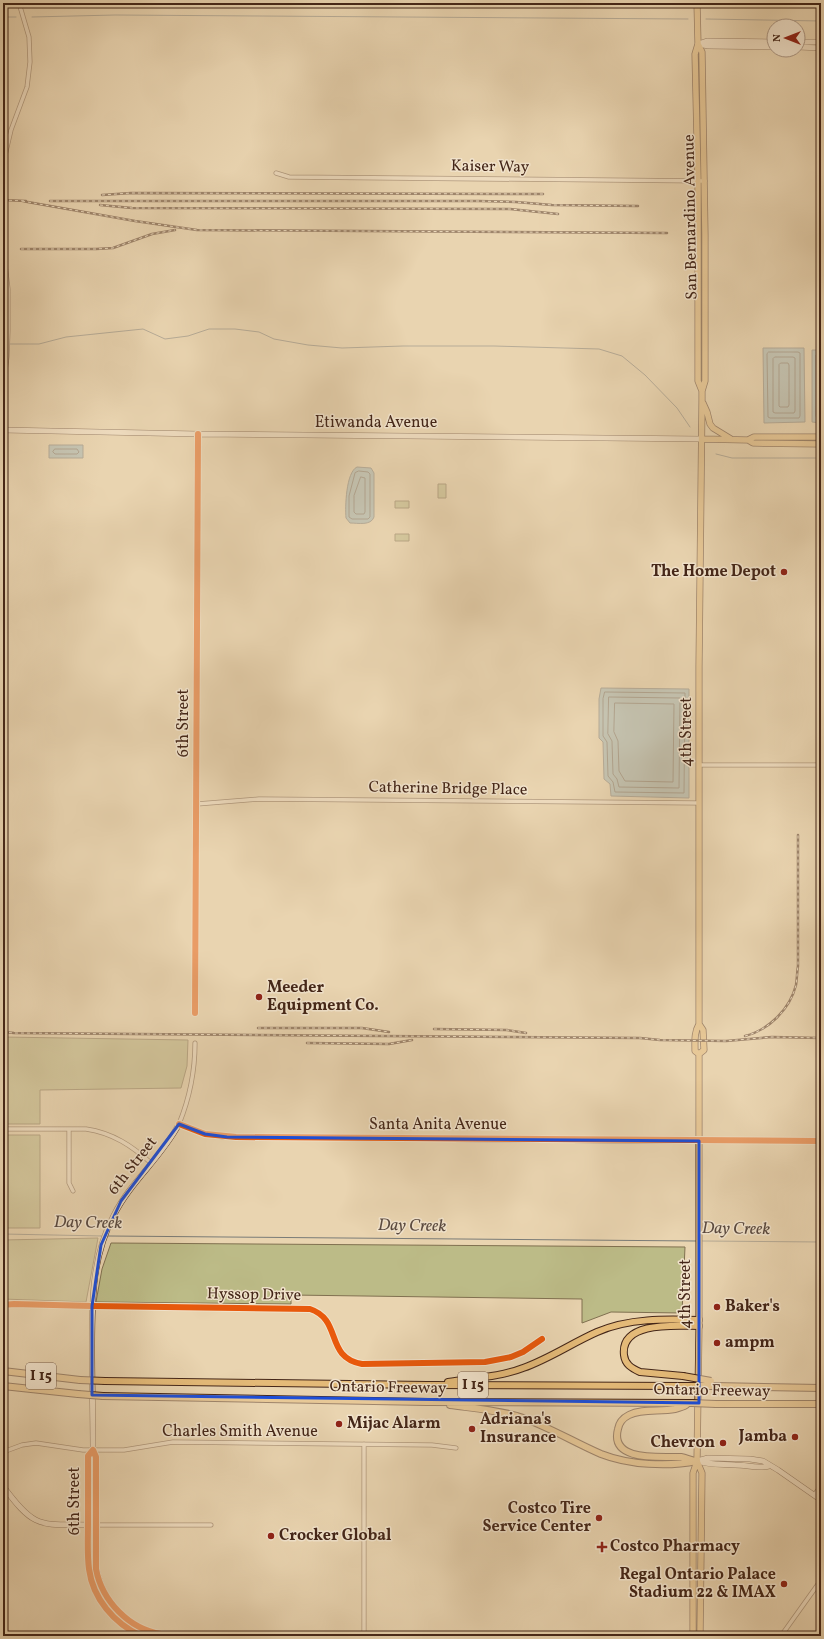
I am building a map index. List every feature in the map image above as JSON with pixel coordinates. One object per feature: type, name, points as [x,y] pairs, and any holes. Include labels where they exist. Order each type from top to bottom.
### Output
[{"type":"highway","points":[[427,1385],[513,1372],[530,1366],[598,1332],[618,1325],[647,1320],[699,1323]]},
{"type":"highway","points":[[699,1323],[649,1327],[632,1336],[628,1340],[624,1347],[625,1360],[629,1366],[640,1372],[683,1376],[713,1384]]},
{"type":"highway","name":"Ontario Freeway","points":[[3,1371],[80,1380],[105,1381],[427,1385],[684,1386],[713,1384],[742,1387],[821,1388]]},
{"type":"highway","name":"Ontario Freeway","points":[[3,1386],[103,1396],[683,1405],[692,1403],[821,1404]]},
{"type":"highway","points":[[427,1402],[503,1412],[518,1417],[601,1454],[636,1464],[686,1464],[697,1461]]},
{"type":"highway","points":[[683,1405],[675,1409],[629,1415],[620,1423],[617,1432],[618,1439],[622,1447],[633,1454],[643,1456],[682,1457],[697,1461]]},
{"type":"main road","name":"San Bernardino Avenue","points":[[698,3],[698,44],[695,53],[698,181],[698,381],[702,392]]},
{"type":"main road","name":"San Bernardino Avenue","points":[[698,44],[702,52],[704,181],[705,381],[702,392],[702,439]]},
{"type":"main road","points":[[702,400],[710,424],[713,428],[731,439]]},
{"type":"main road","name":"Etiwanda Avenue","points":[[748,440],[754,437],[821,437]]},
{"type":"main road","name":"Etiwanda Avenue","points":[[702,439],[748,440],[753,443],[821,444]]},
{"type":"main road","name":"4th Street","points":[[693,1636],[693,1473],[697,1461],[699,1323],[699,1054],[704,1050],[703,1030],[700,1024],[699,803],[702,439]]},
{"type":"main road","name":"4th Street","points":[[697,1461],[702,1473],[700,1636]]},
{"type":"street","points":[[3,386],[7,357],[8,331],[8,289],[4,256],[4,160],[11,130],[23,100],[29,73],[30,52],[26,24],[19,3]]},
{"type":"street","points":[[698,44],[707,41],[766,42]]},
{"type":"street","points":[[806,42],[821,42]]},
{"type":"street","points":[[698,44],[708,46],[766,47]]},
{"type":"street","points":[[806,47],[821,48]]},
{"type":"street","name":"Kaiser Way","points":[[276,174],[289,177],[704,181]]},
{"type":"street","name":"Etiwanda Avenue","points":[[3,430],[198,434],[702,439]]},
{"type":"street","name":"6th Street","points":[[195,1013],[198,434]]},
{"type":"street","points":[[699,765],[821,765]]},
{"type":"street","name":"Catherine Bridge Place","points":[[197,804],[259,799],[699,803]]},
{"type":"street","name":"6th Street","points":[[195,1043],[193,1079],[187,1103],[179,1124],[168,1142],[122,1201],[108,1227],[101,1245],[93,1281],[93,1450],[96,1457],[96,1562],[100,1582],[109,1599],[123,1616],[139,1627],[155,1633],[166,1635],[216,1636]]},
{"type":"street","name":"Santa Anita Avenue","points":[[179,1124],[205,1134],[231,1137],[699,1141]]},
{"type":"street","points":[[3,1129],[90,1130],[110,1135],[129,1145],[152,1163]]},
{"type":"street","points":[[69,1129],[69,1183],[73,1191]]},
{"type":"street","points":[[699,1141],[821,1141]]},
{"type":"street","name":"Hyssop Drive","points":[[3,1305],[310,1309],[318,1312],[326,1318],[337,1345],[344,1356],[350,1361],[362,1364],[484,1362],[506,1358],[523,1352],[542,1340]]},
{"type":"street","name":"Charles Smith Avenue","points":[[3,1452],[22,1445],[36,1443],[73,1450],[124,1450],[173,1442],[432,1445],[456,1448]]},
{"type":"street","points":[[364,1444],[364,1636]]},
{"type":"street","name":"6th Street","points":[[93,1450],[88,1456],[89,1569],[96,1592],[107,1610],[118,1621],[141,1636]]},
{"type":"street","points":[[697,1461],[708,1458],[750,1459],[763,1461],[821,1500]]},
{"type":"street","points":[[3,1486],[22,1511],[37,1521],[53,1525],[211,1525]]},
{"type":"street","points":[[814,1495],[821,1486]]},
{"type":"street","points":[[781,1636],[821,1580]]},
{"type":"highlighted area","points":[[179,1124],[205,1134],[227,1137],[699,1141],[699,1403],[92,1395],[92,1306],[101,1245],[121,1201]]},
{"type":"shaded area","points":[[438,484],[446,484],[446,498],[438,498]]},
{"type":"shaded area","points":[[395,501],[409,501],[409,508],[395,508]]},
{"type":"shaded area","points":[[395,534],[409,534],[409,541],[395,541]]},
{"type":"shaded area","points":[[3,1037],[188,1040],[187,1066],[181,1088],[40,1090],[40,1124],[3,1124]]},
{"type":"shaded area","points":[[3,1135],[40,1135],[40,1228],[3,1228]]},
{"type":"shaded area","points":[[98,1238],[86,1302],[3,1299],[3,1240]]},
{"type":"shaded area","points":[[111,1243],[685,1247],[682,1313],[611,1312],[582,1323],[582,1299],[291,1295],[291,1304],[96,1302],[102,1269]]},
{"type":"water","points":[[763,348],[804,348],[805,422],[764,423]]},
{"type":"water","points":[[812,350],[821,350],[821,423],[812,422]]},
{"type":"water","points":[[49,445],[83,445],[83,458],[49,458]]},
{"type":"water","points":[[357,467],[371,468],[374,473],[374,517],[367,523],[350,523],[346,518],[348,482],[353,470]]},
{"type":"water","points":[[601,688],[689,689],[689,798],[611,796],[610,784],[604,779],[603,742],[599,738],[599,699]]},
{"type":"waterway","points":[[32,17],[115,15],[688,19]]},
{"type":"waterway","points":[[3,17],[16,17]]},
{"type":"waterway","points":[[706,19],[821,21]]},
{"type":"waterway","points":[[10,344],[39,344],[66,337],[143,329],[165,339],[188,336],[209,329],[235,329],[259,332],[274,339],[308,345],[342,348],[494,346],[599,349],[622,356],[645,375],[677,408],[690,427]]},
{"type":"waterway","points":[[716,454],[732,458],[821,458]]},
{"type":"waterway","name":"Day Creek","points":[[3,1234],[102,1236]]},
{"type":"waterway","name":"Day Creek","points":[[108,1236],[696,1241]]},
{"type":"waterway","name":"Day Creek","points":[[702,1241],[821,1242]]},
{"type":"railway","points":[[796,3],[821,7]]},
{"type":"railway","points":[[102,195],[131,193],[543,194]]},
{"type":"railway","points":[[3,200],[26,201]]},
{"type":"railway","points":[[22,201],[135,221],[197,230],[667,233]]},
{"type":"railway","points":[[50,201],[479,201],[552,205],[638,206]]},
{"type":"railway","points":[[100,205],[132,208],[510,209],[558,214]]},
{"type":"railway","points":[[21,249],[113,248],[152,234],[175,230]]},
{"type":"railway","points":[[745,1036],[770,1024],[784,1010],[796,985],[798,966],[798,835]]},
{"type":"railway","points":[[258,1028],[362,1028],[389,1032]]},
{"type":"railway","points":[[434,1029],[507,1030],[526,1033]]},
{"type":"railway","points":[[3,1032],[640,1038],[660,1040],[726,1041],[772,1037],[821,1038]]},
{"type":"railway","points":[[307,1043],[389,1044],[412,1040]]},
{"type":"cycle path","points":[[195,1013],[198,434]]},
{"type":"cycle path","points":[[179,1124],[205,1134],[236,1137],[821,1141]]},
{"type":"cycle path","points":[[3,1305],[310,1309],[320,1314],[327,1321],[342,1354],[350,1360],[362,1364],[485,1362],[511,1357],[523,1352],[542,1339]]},
{"type":"cycle path","points":[[141,1636],[131,1631],[106,1609],[91,1580],[88,1552],[88,1456],[93,1450],[96,1457],[96,1569],[104,1592],[119,1612],[128,1620],[149,1631],[161,1634],[216,1636]]},
{"type":"place","name":"The Home Depot","points":[[784,572]]},
{"type":"place","name":"Meeder Equipment Co.","points":[[259,997]]},
{"type":"place","name":"Baker's","points":[[717,1307]]},
{"type":"place","name":"ampm","points":[[717,1343]]},
{"type":"place","name":"Mijac Alarm","points":[[339,1424]]},
{"type":"place","name":"Adriana's Insurance","points":[[472,1429]]},
{"type":"place","name":"Jamba","points":[[795,1437]]},
{"type":"place","name":"Chevron","points":[[723,1443]]},
{"type":"place","name":"Costco Tire Service Center","points":[[599,1518]]},
{"type":"place","name":"Crocker Global","points":[[271,1536]]},
{"type":"place","name":"Costco Pharmacy","points":[[602,1547]]},
{"type":"place","name":"Regal Ontario Palace Stadium 22 & IMAX","points":[[784,1584]]}]
